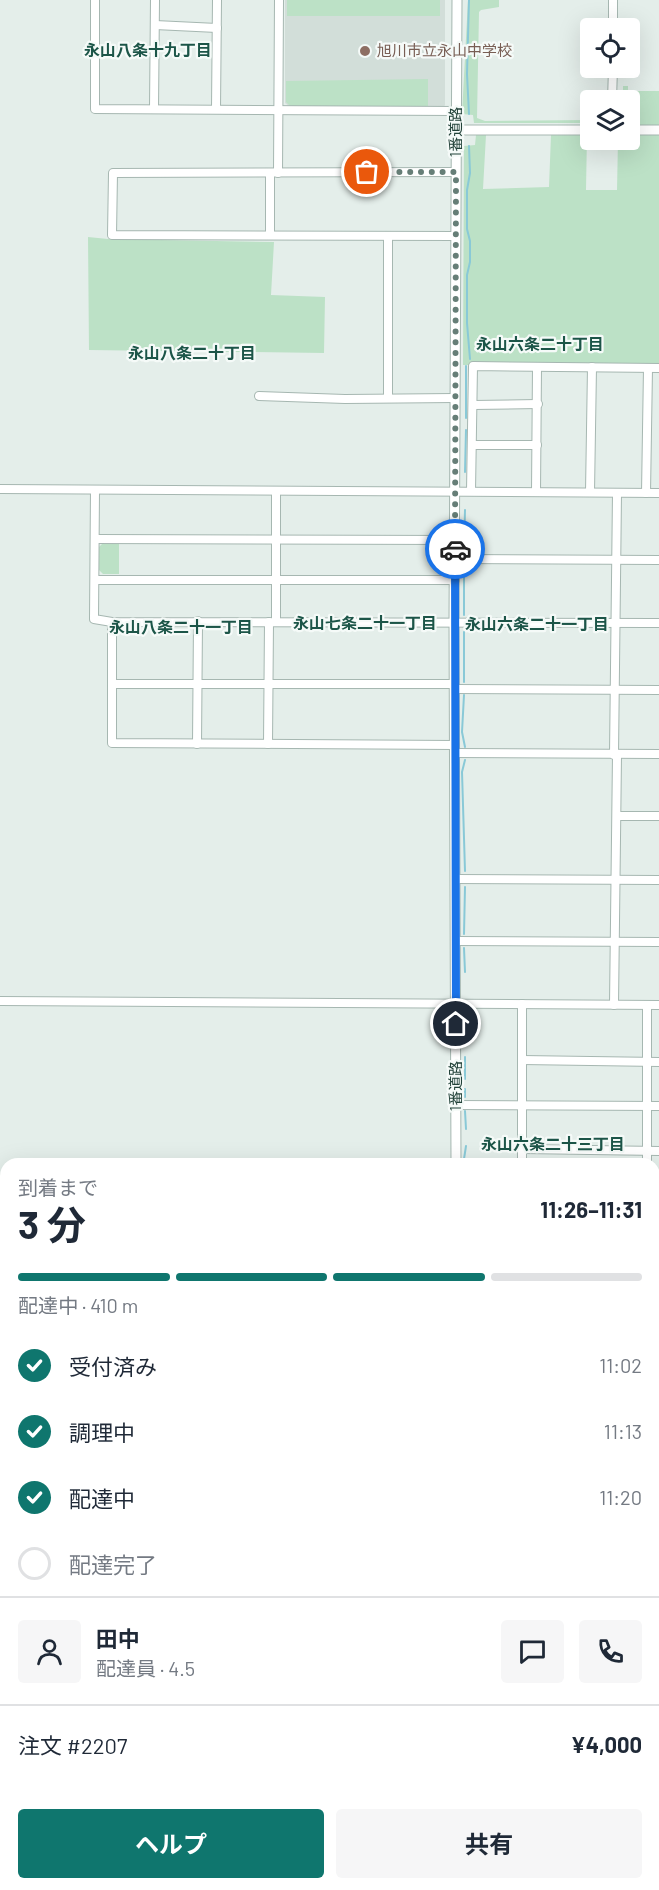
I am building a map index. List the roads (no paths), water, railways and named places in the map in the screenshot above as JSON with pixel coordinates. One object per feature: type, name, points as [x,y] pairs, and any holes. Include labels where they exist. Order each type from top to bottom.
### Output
[{"type":"street","points":[[95,0],[95,109],[456,111]]},
{"type":"street","points":[[154,109],[155,0]]},
{"type":"street","points":[[216,109],[217,0]]},
{"type":"street","points":[[270,235],[279,110],[279,0]]},
{"type":"street","name":"1番道路","points":[[456,1158],[454,622],[457,0]]},
{"type":"street","points":[[613,0],[613,18]]},
{"type":"street","points":[[155,25],[217,28]]},
{"type":"street","points":[[456,130],[580,130]]},
{"type":"street","points":[[640,130],[659,130]]},
{"type":"street","points":[[456,172],[113,173],[112,235],[456,236]]},
{"type":"street","points":[[388,236],[388,398]]},
{"type":"street","points":[[471,491],[473,366],[659,368]]},
{"type":"street","points":[[537,367],[537,492]]},
{"type":"street","points":[[590,492],[592,367]]},
{"type":"street","points":[[646,493],[648,368]]},
{"type":"street","points":[[259,396],[345,399],[455,398]]},
{"type":"street","points":[[473,405],[537,404]]},
{"type":"street","points":[[473,446],[537,445]]},
{"type":"street","points":[[0,489],[659,493]]},
{"type":"street","points":[[95,490],[94,618],[112,622],[659,623]]},
{"type":"street","points":[[268,744],[272,622],[276,580],[276,491]]},
{"type":"street","points":[[614,1005],[614,880],[617,816],[615,623],[617,493]]},
{"type":"street","points":[[96,539],[455,540]]},
{"type":"street","points":[[455,559],[659,560]]},
{"type":"street","points":[[95,580],[455,580]]},
{"type":"street","points":[[197,744],[198,621]]},
{"type":"street","points":[[112,622],[112,744],[268,744],[659,754]]},
{"type":"street","points":[[112,684],[659,690]]},
{"type":"street","points":[[617,816],[659,816]]},
{"type":"street","points":[[455,879],[659,880]]},
{"type":"street","points":[[456,941],[659,942]]},
{"type":"street","points":[[0,1001],[659,1005]]},
{"type":"street","points":[[522,1004],[522,1158]]},
{"type":"street","points":[[646,1005],[646,1158]]},
{"type":"street","points":[[522,1060],[659,1062]]},
{"type":"street","points":[[456,1105],[659,1106]]},
{"type":"street","points":[[522,1149],[659,1151]]},
{"type":"waterway","points":[[469,0],[467,74],[469,114]]},
{"type":"waterway","points":[[469,146],[467,229],[470,241],[470,262],[467,275],[467,323],[470,359]]},
{"type":"waterway","points":[[466,366],[466,418]]},
{"type":"waterway","points":[[465,472],[466,430]]},
{"type":"waterway","points":[[464,552],[465,510]]},
{"type":"waterway","points":[[464,566],[464,615]]},
{"type":"waterway","points":[[464,632],[464,682]]},
{"type":"waterway","points":[[464,695],[462,732],[465,747]]},
{"type":"waterway","points":[[465,760],[462,772],[465,871]]},
{"type":"waterway","points":[[464,934],[465,887]]},
{"type":"waterway","points":[[464,948],[465,972]]},
{"type":"waterway","points":[[465,1024],[465,1045]]},
{"type":"waterway","points":[[465,1057],[465,1079]]},
{"type":"waterway","points":[[465,1089],[465,1097]]},
{"type":"waterway","points":[[465,1111],[466,1129]]},
{"type":"waterway","points":[[464,1158],[466,1146]]},
{"type":"place","name":"旭川市立永山中学校","points":[[365,51]]},
{"type":"district","name":"永山八条十九丁目","points":[[148,50]]},
{"type":"district","name":"永山六条二十丁目","points":[[540,344]]},
{"type":"district","name":"永山八条二十丁目","points":[[192,353]]},
{"type":"district","name":"永山七条二十一丁目","points":[[365,623]]},
{"type":"district","name":"永山六条二十一丁目","points":[[537,624]]},
{"type":"district","name":"永山八条二十一丁目","points":[[181,627]]},
{"type":"district","name":"永山六条二十三丁目","points":[[553,1144]]}]
